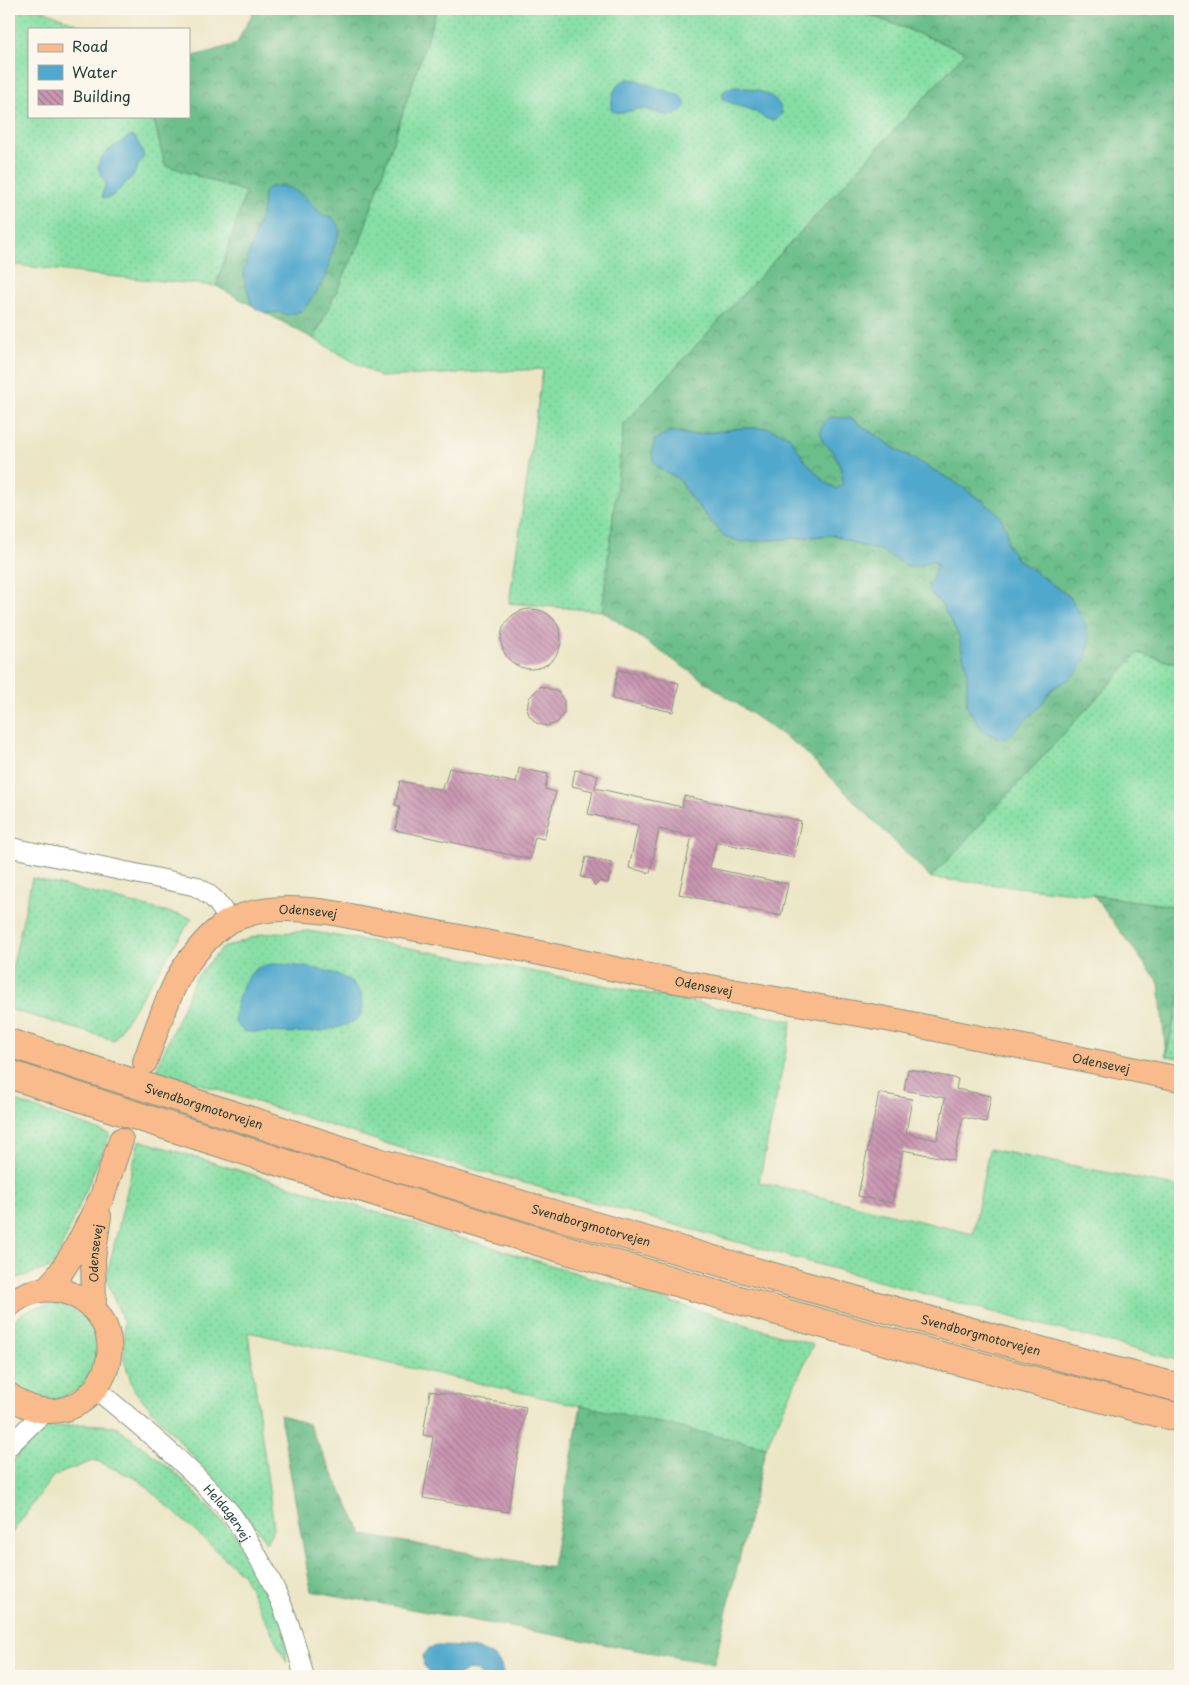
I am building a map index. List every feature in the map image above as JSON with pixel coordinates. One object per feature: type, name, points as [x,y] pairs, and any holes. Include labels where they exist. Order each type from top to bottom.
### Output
[{"type":"highway","name":"Svendborgmotorvejen","points":[[9,1043],[378,1162],[550,1213],[822,1291],[1180,1388]]},
{"type":"highway","points":[[9,1074],[154,1122],[540,1242],[810,1320],[1180,1418]]},
{"type":"main road","name":"Odensevej","points":[[146,1062],[177,979],[190,958],[204,943],[229,921],[264,910],[304,908],[638,974],[892,1020],[1180,1079]]},
{"type":"main road","name":"Odensevej","points":[[46,1289],[59,1275],[75,1250],[102,1197],[121,1140]]},
{"type":"main road","name":"Odensevej","points":[[94,1309],[93,1258],[102,1197]]},
{"type":"main road","points":[[9,1395],[22,1405],[45,1411],[73,1406],[86,1399],[96,1389],[105,1374],[109,1357],[109,1340],[103,1323],[94,1309],[80,1298],[64,1291],[46,1289],[12,1300]]},
{"type":"street","points":[[9,847],[195,886],[211,894],[229,921]]},
{"type":"street","name":"Heldagervej","points":[[96,1389],[188,1467],[230,1512],[261,1560],[284,1608],[304,1676]]},
{"type":"street","points":[[9,1446],[45,1411]]},
{"type":"green space","points":[[9,9],[41,9],[86,28],[28,28],[28,118],[153,118],[165,165],[246,192],[216,286],[97,275],[9,264]]},
{"type":"green space","points":[[255,9],[437,9],[360,242],[314,339],[216,286],[246,192],[165,165],[153,118],[190,118],[190,56],[236,44]]},
{"type":"green space","points":[[437,9],[855,9],[966,52],[624,424],[602,611],[509,603],[543,369],[380,377],[314,339],[360,242]]},
{"type":"green space","points":[[855,9],[1180,9],[1180,665],[1138,653],[931,878],[800,747],[602,611],[624,424],[966,52]],"holes":[[[850,418],[899,451],[953,481],[999,514],[1007,530],[1007,544],[1017,559],[1070,597],[1069,679],[1052,689],[1040,706],[999,738],[984,732],[967,707],[967,667],[959,636],[942,605],[931,593],[937,565],[932,560],[920,566],[906,565],[880,550],[861,546],[834,535],[741,542],[724,536],[690,497],[680,480],[652,450],[655,440],[670,431],[691,435],[743,428],[768,428],[806,462],[825,483],[837,489],[843,483],[842,472],[832,448]]]},
{"type":"green space","points":[[1138,653],[1180,665],[1180,907],[1093,895],[931,878]]},
{"type":"green space","points":[[32,878],[192,918],[114,1040],[9,1009],[9,983]]},
{"type":"green space","points":[[1093,895],[1180,907],[1180,994],[1166,1056],[1159,983]]},
{"type":"green space","points":[[308,931],[404,947],[792,1021],[759,1182],[973,1234],[989,1149],[1180,1187],[1180,1361],[936,1297],[423,1155],[156,1070],[195,979],[221,949],[262,934]]},
{"type":"green space","points":[[1180,994],[1180,1058],[1166,1056]]},
{"type":"green space","points":[[9,1099],[110,1134],[53,1267],[10,1280],[9,1280]]},
{"type":"green space","points":[[139,1140],[813,1345],[766,1447],[248,1332],[274,1528],[266,1543],[261,1533],[134,1390],[124,1360],[124,1323],[106,1279]]},
{"type":"green space","points":[[59,1304],[76,1311],[84,1317],[95,1332],[100,1350],[99,1360],[87,1383],[57,1400],[50,1400],[28,1394],[12,1380],[8,1369],[8,1334],[16,1318],[22,1314],[36,1307]]},
{"type":"green space","points":[[581,1405],[766,1447],[714,1664],[311,1591],[280,1414],[308,1424],[363,1535],[552,1567]]},
{"type":"green space","points":[[84,1424],[116,1426],[178,1475],[243,1544],[283,1616],[287,1663],[243,1575],[139,1480],[95,1460],[53,1476],[9,1537],[9,1465],[36,1429]]},
{"type":"water","points":[[628,79],[637,80],[680,96],[685,101],[684,107],[672,116],[640,109],[621,113],[614,112],[611,109],[615,91],[623,81]]},
{"type":"water","points":[[731,87],[763,92],[776,100],[782,114],[778,118],[769,120],[754,111],[723,99],[724,92]]},
{"type":"water","points":[[130,136],[135,137],[144,157],[134,175],[114,195],[103,198],[102,195],[106,183],[99,167],[100,161],[109,150]]},
{"type":"water","points":[[284,186],[300,193],[323,215],[332,217],[340,231],[331,255],[327,274],[316,293],[302,311],[287,315],[280,312],[266,313],[256,309],[251,303],[244,278],[244,269],[263,209],[264,193],[269,187]]},
{"type":"water","points":[[829,417],[850,418],[899,451],[953,481],[999,514],[1007,530],[1007,544],[1017,559],[1070,597],[1086,625],[1090,642],[1081,668],[1069,679],[1052,689],[1040,706],[1008,738],[999,738],[984,732],[967,707],[967,667],[959,636],[942,605],[931,593],[928,585],[934,576],[937,565],[933,560],[920,566],[906,565],[880,550],[861,546],[834,535],[741,542],[724,536],[690,497],[680,480],[659,468],[653,462],[652,450],[655,440],[670,431],[691,435],[743,428],[768,428],[789,436],[806,462],[825,482],[837,489],[843,483],[840,465],[835,455],[823,442],[820,430]]},
{"type":"water","points":[[279,964],[329,972],[341,976],[352,983],[359,991],[363,1002],[360,1016],[342,1026],[315,1032],[245,1032],[235,1023],[236,1009],[243,986],[251,973],[256,969],[267,965]]},
{"type":"water","points":[[437,1646],[468,1648],[488,1653],[496,1658],[501,1666],[503,1676],[482,1676],[477,1671],[471,1669],[458,1676],[433,1676],[424,1667],[423,1656],[429,1648]]},
{"type":"building","points":[[525,609],[537,609],[548,614],[556,622],[561,633],[559,651],[548,664],[537,669],[525,669],[514,664],[506,656],[501,645],[501,633],[506,622],[514,614]]},
{"type":"building","points":[[618,670],[679,683],[673,712],[612,699]]},
{"type":"building","points":[[541,686],[558,692],[564,701],[564,713],[558,722],[547,726],[536,723],[529,715],[527,709],[529,698]]},
{"type":"building","points":[[449,768],[516,783],[519,768],[548,774],[545,789],[556,792],[544,839],[535,837],[530,859],[395,830],[400,806],[395,805],[400,781],[442,790]]},
{"type":"building","points":[[575,770],[598,775],[595,788],[682,807],[684,796],[801,821],[794,858],[716,842],[710,868],[788,884],[781,916],[679,894],[692,836],[659,829],[650,873],[629,868],[638,825],[588,814],[593,791],[572,786]]},
{"type":"building","points":[[586,857],[612,863],[608,883],[600,881],[595,886],[591,879],[581,877]]},
{"type":"building","points":[[908,1069],[958,1079],[956,1089],[991,1096],[986,1122],[963,1117],[954,1160],[903,1150],[892,1203],[858,1196],[879,1093],[912,1099],[906,1133],[937,1140],[945,1098],[904,1090]]},
{"type":"building","points":[[430,1391],[526,1407],[508,1512],[423,1498],[433,1437],[423,1435]]}]
